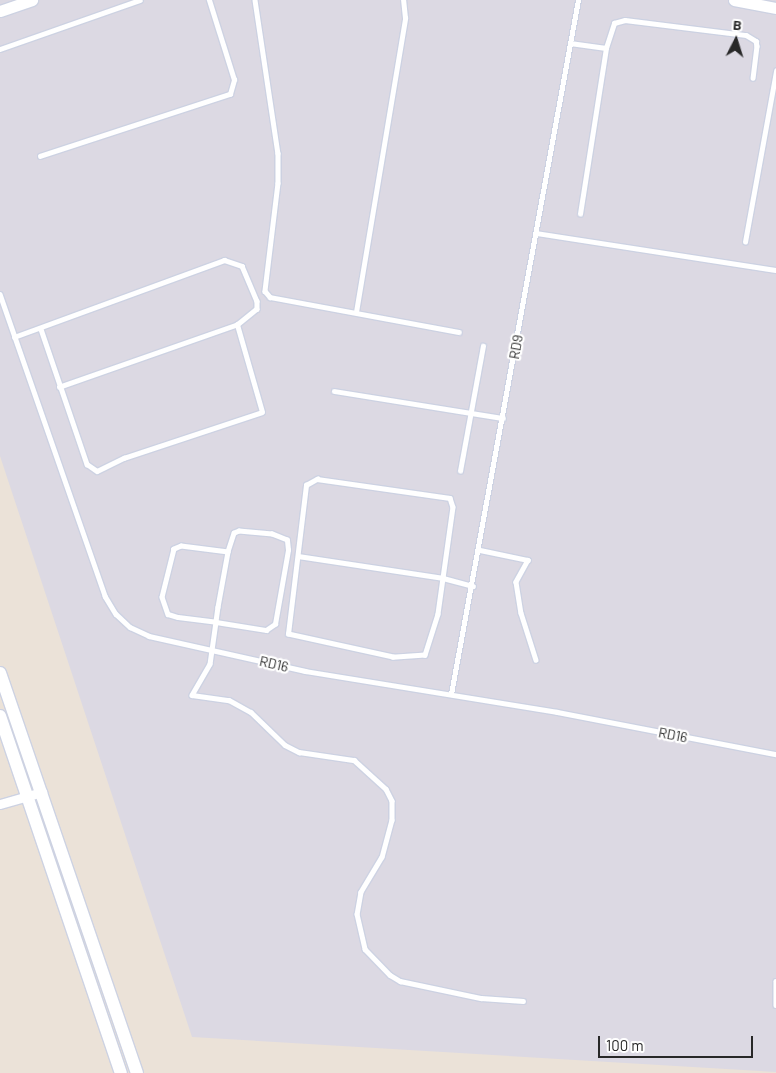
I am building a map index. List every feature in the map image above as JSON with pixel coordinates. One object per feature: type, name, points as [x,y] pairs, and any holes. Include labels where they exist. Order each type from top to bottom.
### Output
[{"type":"main road","points":[[0,673],[136,1073]]},
{"type":"main road","points":[[0,716],[121,1073]]},
{"type":"street","points":[[0,11],[32,0]]},
{"type":"street","points":[[734,0],[776,8]]},
{"type":"street","points":[[0,804],[42,792]]},
{"type":"lane","points":[[0,49],[140,0]]},
{"type":"lane","points":[[40,156],[230,94],[234,80],[209,0]]},
{"type":"lane","points":[[255,0],[278,153],[278,184],[265,292],[270,297],[459,332]]},
{"type":"lane","points":[[356,312],[405,18],[403,0]]},
{"type":"lane","name":"RD9","points":[[451,694],[480,550],[578,0]]},
{"type":"lane","points":[[580,214],[606,48],[612,26],[620,20],[689,25],[746,35],[756,40],[757,46],[753,78]]},
{"type":"lane","points":[[570,42],[606,48]]},
{"type":"lane","points":[[746,242],[776,71]]},
{"type":"lane","points":[[536,233],[776,270]]},
{"type":"lane","points":[[14,337],[41,329],[224,260],[242,266],[257,301],[253,314],[237,325],[60,387]]},
{"type":"lane","name":"RD16","points":[[0,294],[105,596],[116,614],[130,627],[149,636],[305,671],[451,694],[776,754]]},
{"type":"lane","points":[[41,329],[87,464],[97,470],[124,458],[256,417],[262,412],[237,325]]},
{"type":"lane","points":[[460,471],[483,346]]},
{"type":"lane","points":[[334,391],[503,418]]},
{"type":"lane","points":[[331,480],[450,498],[452,507],[438,614],[425,655],[393,657],[288,634],[298,556],[306,485],[311,482],[331,480]]},
{"type":"lane","points":[[228,552],[181,546],[174,549],[162,597],[168,614],[216,622],[272,629],[277,616],[288,550],[283,537],[239,530],[232,538],[228,552],[216,622],[212,650],[207,673],[192,695],[229,700],[251,712],[285,745],[299,752],[354,760],[386,789],[392,801],[392,820],[382,857],[360,892],[356,914],[365,949],[375,961],[400,981],[481,998],[522,1001]]},
{"type":"lane","points":[[480,550],[528,560],[516,582],[521,613],[536,660]]},
{"type":"lane","points":[[298,556],[443,578],[473,586]]},
{"type":"lane","points":[[776,981],[776,1005]]},
{"type":"shaded area","points":[[0,0],[776,0],[776,1072],[192,1037],[0,456]]}]
